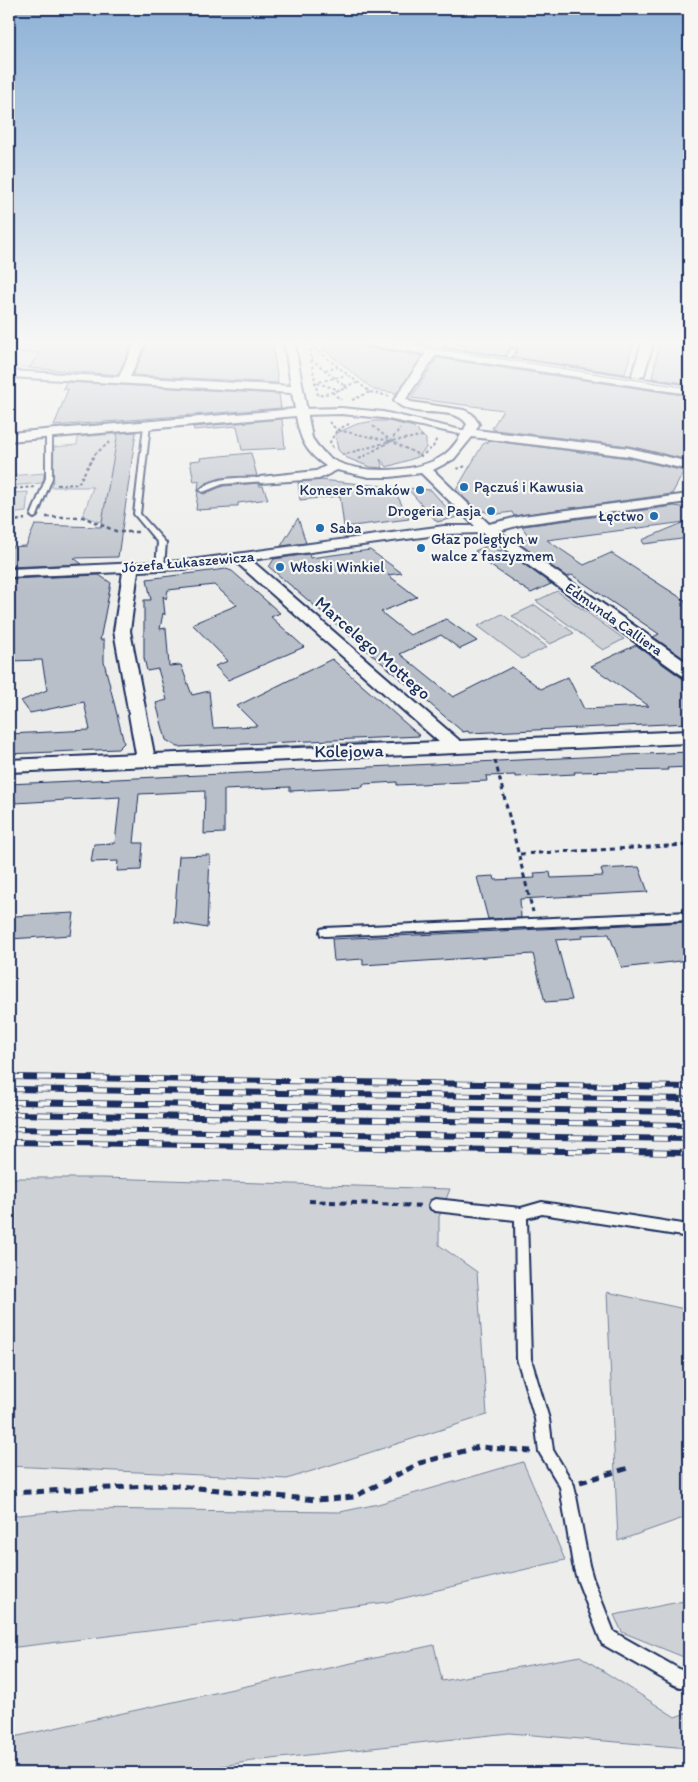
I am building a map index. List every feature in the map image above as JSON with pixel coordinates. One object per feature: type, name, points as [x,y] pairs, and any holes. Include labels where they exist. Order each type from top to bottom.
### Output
[{"type":"street","points":[[9,437],[169,423]]},
{"type":"street","points":[[303,423],[308,444],[316,454],[351,467],[387,474],[426,470],[453,455],[469,433],[473,423]]},
{"type":"street","points":[[421,423],[469,433],[629,452],[689,466]]},
{"type":"street","points":[[265,480],[319,474],[333,461]]},
{"type":"street","name":"Edmunda Calliera","points":[[426,470],[485,528],[689,672]]},
{"type":"street","name":"Józefa Łukaszewicza","points":[[9,573],[131,568],[240,558],[444,530],[453,532],[485,528],[522,520],[689,497]]},
{"type":"street","name":"Marcelego Mottego","points":[[240,558],[457,748]]},
{"type":"street","points":[[131,568],[122,631],[130,683],[146,759]]},
{"type":"street","name":"Kolejowa","points":[[9,766],[689,737]]},
{"type":"lane","points":[[147,425],[137,514],[162,544],[160,566]]},
{"type":"lane","points":[[34,516],[49,478],[49,433]]},
{"type":"lane","points":[[203,490],[207,485],[265,480]]},
{"type":"lane","points":[[325,932],[689,916]]},
{"type":"lane","points":[[435,1205],[521,1214],[542,1208],[689,1231]]},
{"type":"lane","points":[[521,1214],[524,1359],[542,1419],[546,1452],[567,1485],[581,1564],[608,1638],[680,1679],[689,1677]]},
{"type":"path","points":[[333,461],[344,461],[351,467],[391,441],[403,423]]},
{"type":"path","points":[[333,461],[330,442],[337,430],[391,441]]},
{"type":"path","points":[[9,489],[78,484],[96,454],[114,437]]},
{"type":"path","points":[[333,461],[391,441]]},
{"type":"path","points":[[9,522],[34,516],[83,517],[118,532],[152,532]]},
{"type":"path","points":[[495,760],[536,922]]},
{"type":"path","points":[[520,854],[689,845]]},
{"type":"path","points":[[309,1201],[396,1206],[435,1205]]},
{"type":"path","points":[[9,1493],[169,1485],[316,1500],[354,1497],[420,1463],[479,1447],[546,1452]]},
{"type":"path","points":[[567,1485],[629,1468]]},
{"type":"shaded area","points":[[118,434],[104,523],[83,516],[93,487],[50,487],[53,480],[54,447],[77,445],[78,437]]},
{"type":"shaded area","points":[[44,473],[43,483],[9,486],[9,476]]},
{"type":"shaded area","points":[[28,492],[26,512],[9,514],[9,493]]},
{"type":"shaded area","points":[[557,591],[624,639],[603,650],[536,601]]},
{"type":"shaded area","points":[[535,605],[574,633],[550,644],[512,616]]},
{"type":"shaded area","points":[[502,614],[547,647],[522,659],[478,626]]},
{"type":"shaded area","points":[[372,742],[365,747],[223,750],[224,749]]},
{"type":"shaded area","points":[[9,1178],[103,1178],[450,1189],[439,1217],[439,1245],[477,1272],[487,1415],[287,1479],[9,1466]]},
{"type":"shaded area","points":[[607,1292],[689,1310],[689,1516],[618,1541]]},
{"type":"shaded area","points":[[523,1462],[565,1560],[387,1602],[9,1648],[9,1516],[81,1509],[340,1512],[378,1504]]},
{"type":"shaded area","points":[[689,1600],[689,1657],[686,1658],[622,1632],[614,1615]]},
{"type":"shaded area","points":[[434,1645],[442,1681],[580,1656],[675,1717],[689,1712],[689,1748],[509,1733],[253,1761],[178,1773],[9,1773],[9,1738]]},
{"type":"building","points":[[55,423],[90,423],[54,426]]},
{"type":"building","points":[[236,423],[282,423],[285,448],[242,450],[237,426],[194,430],[193,427]]},
{"type":"building","points":[[397,423],[414,427],[426,439],[426,448],[418,457],[387,467],[380,459],[383,468],[370,467],[347,458],[338,450],[335,434],[357,424]]},
{"type":"building","points":[[495,423],[689,423],[689,460],[629,446],[495,430],[492,428]]},
{"type":"building","points":[[136,432],[118,557],[74,558],[82,564],[9,567],[9,547],[26,546],[35,525],[101,527],[118,433]]},
{"type":"building","points":[[491,441],[629,458],[684,471],[672,494],[514,516],[512,512],[491,515],[484,511],[479,512],[456,490],[483,444]]},
{"type":"building","points":[[251,453],[257,476],[221,478],[206,483],[198,490],[199,481],[194,482],[190,461],[201,460],[200,458]]},
{"type":"building","points":[[320,480],[393,487],[409,519],[344,527],[340,496],[300,500],[298,482]]},
{"type":"building","points":[[258,483],[259,486],[263,486],[268,499],[238,503],[238,506],[231,506],[231,508],[196,510],[198,490],[204,494],[223,486]]},
{"type":"building","points":[[407,488],[431,490],[446,507],[449,503],[462,516],[437,522]]},
{"type":"building","points":[[674,506],[689,508],[689,538],[644,544],[642,540],[685,522],[547,540],[584,565],[611,553],[689,603],[689,662],[653,637],[659,634],[572,575],[567,577],[518,543],[530,538],[522,527],[524,526]]},
{"type":"building","points":[[298,518],[306,543],[281,546]]},
{"type":"building","points":[[489,545],[500,551],[503,549],[551,584],[531,593],[485,562],[475,551]]},
{"type":"building","points":[[370,550],[402,573],[388,575],[417,597],[381,612],[410,635],[446,619],[477,641],[460,649],[441,635],[400,654],[453,697],[512,667],[541,689],[568,677],[584,709],[649,706],[591,666],[636,645],[682,678],[689,679],[689,723],[463,732],[269,567],[274,559],[309,554],[310,558]]},
{"type":"building","points":[[226,569],[232,571],[280,613],[271,617],[304,647],[228,680],[215,666],[228,661],[192,624],[237,605],[214,585],[168,590],[166,599],[163,596],[165,615],[163,613],[160,629],[166,628],[169,666],[181,665],[192,695],[209,691],[213,728],[257,726],[237,706],[332,659],[420,736],[178,747],[166,740],[156,703],[167,700],[158,669],[147,671],[144,658],[144,600],[151,600],[147,579]]},
{"type":"building","points":[[99,575],[111,583],[100,640],[104,640],[104,662],[124,743],[118,749],[9,754],[9,734],[90,730],[84,702],[30,713],[21,701],[47,690],[42,660],[9,661],[9,579]]},
{"type":"building","points":[[689,752],[689,767],[667,768],[668,770],[574,772],[575,774],[515,777],[515,775],[486,776],[487,781],[397,785],[397,782],[363,784],[363,787],[290,791],[290,787],[224,790],[224,833],[204,834],[205,791],[139,794],[134,843],[143,843],[141,870],[117,871],[118,861],[91,862],[94,844],[115,843],[120,797],[15,803],[15,800],[9,800],[9,784]]},
{"type":"building","points":[[210,855],[207,928],[174,922],[179,856]]},
{"type":"building","points":[[639,867],[648,892],[520,899],[521,918],[488,919],[477,877],[494,876],[495,880],[535,878],[534,873],[550,872],[551,878],[603,876],[601,869]]},
{"type":"building","points":[[74,913],[71,935],[10,939],[14,916]]},
{"type":"building","points":[[688,922],[689,960],[622,968],[609,934],[582,935],[583,938],[556,940],[572,1000],[545,1002],[533,954],[363,965],[363,959],[334,961],[332,939]]},
{"type":"railway","points":[[9,1077],[689,1087]]},
{"type":"railway","points":[[9,1089],[689,1099]]},
{"type":"railway","points":[[9,1102],[689,1112]]},
{"type":"railway","points":[[9,1114],[689,1125]]},
{"type":"railway","points":[[9,1129],[689,1139]]},
{"type":"railway","points":[[9,1142],[689,1153]]},
{"type":"place","name":"Pączuś i Kawusia","points":[[464,487]]},
{"type":"place","name":"Koneser Smaków","points":[[420,490]]},
{"type":"place","name":"Drogeria Pasja","points":[[491,511]]},
{"type":"place","name":"Łęctwo","points":[[654,516]]},
{"type":"place","name":"Saba","points":[[320,528]]},
{"type":"place","name":"Głaz poległych w walce z faszyzmem","points":[[421,548]]},
{"type":"place","name":"Włoski Winkiel","points":[[280,567]]}]
